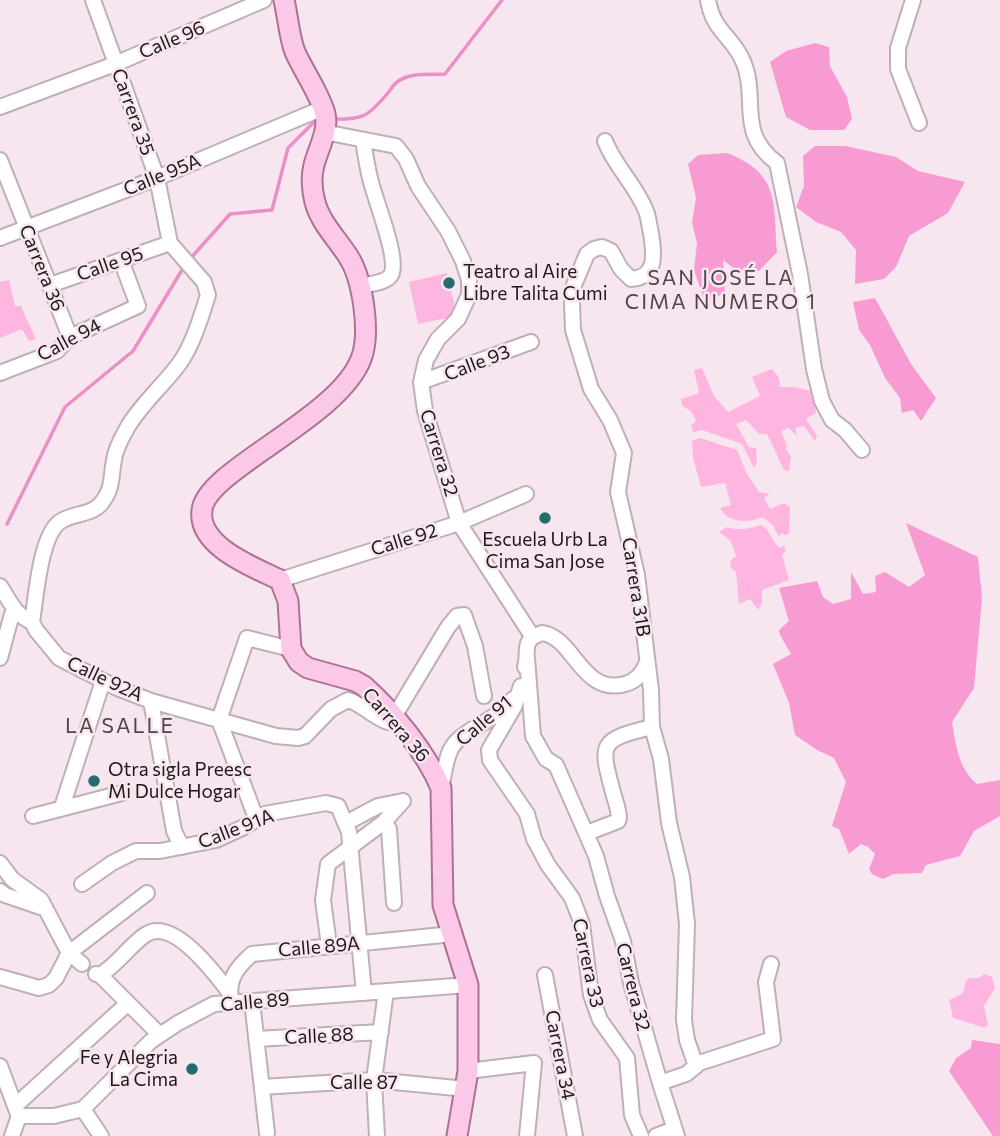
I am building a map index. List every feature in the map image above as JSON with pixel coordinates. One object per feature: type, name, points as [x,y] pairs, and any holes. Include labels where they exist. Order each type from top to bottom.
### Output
[{"type":"main road","points":[[284,0],[293,47],[326,115],[313,169],[316,205],[353,264],[361,286],[364,346],[355,372],[342,390],[323,408],[226,477],[203,502],[201,519],[211,540],[280,580],[288,601],[291,649]]},
{"type":"main road","name":"Carrera 36","points":[[291,649],[303,665],[364,686],[422,751],[440,788],[443,905],[468,985],[467,1080],[457,1136]]},
{"type":"street","name":"Carrera 35","points":[[32,622],[43,557],[51,531],[57,523],[87,514],[102,503],[111,487],[114,457],[125,431],[136,413],[182,361],[208,295],[204,282],[170,243],[157,178],[93,0]]},
{"type":"street","name":"Calle 96","points":[[0,107],[115,64],[264,0]]},
{"type":"street","points":[[708,0],[716,26],[741,58],[747,83],[752,131],[761,151],[777,163],[822,401],[832,420],[845,430],[862,450]]},
{"type":"street","points":[[913,0],[898,48],[898,69],[919,123]]},
{"type":"street","name":"Calle 95A","points":[[0,238],[157,178],[323,107]]},
{"type":"street","name":"Carrera 32","points":[[324,132],[396,146],[406,159],[427,202],[448,231],[469,280],[469,295],[458,318],[438,340],[426,360],[421,382],[425,411],[459,523],[532,636]]},
{"type":"street","points":[[361,286],[385,280],[391,275],[393,265],[391,247],[370,179],[363,140]]},
{"type":"street","name":"Carrera 31B","points":[[605,141],[611,158],[625,173],[647,213],[655,254],[653,265],[645,275],[631,279],[611,251],[602,247],[587,254],[574,285],[573,330],[591,389],[610,421],[624,453],[618,492],[636,575],[652,727],[661,759],[669,822],[682,877],[687,924],[684,1020],[687,1040],[696,1064]]},
{"type":"street","name":"Carrera 36","points":[[0,160],[70,337]]},
{"type":"street","name":"Calle 95","points":[[50,285],[170,243]]},
{"type":"street","name":"Calle 94","points":[[0,373],[57,351],[70,337],[138,306],[121,260]]},
{"type":"street","name":"Calle 93","points":[[421,382],[531,342]]},
{"type":"street","name":"Calle 92","points":[[280,580],[459,523],[526,494]]},
{"type":"street","points":[[0,586],[13,612],[32,622]]},
{"type":"street","points":[[0,631],[13,612]]},
{"type":"street","points":[[0,658],[13,612]]},
{"type":"street","points":[[393,719],[448,627],[457,617],[464,615],[475,646],[484,696]]},
{"type":"street","name":"Calle 92A","points":[[32,622],[36,631],[59,658],[103,681],[151,701],[276,736],[298,738],[312,730],[331,709],[348,700],[382,720],[388,722],[393,719]]},
{"type":"street","points":[[532,636],[542,633],[554,636],[583,670],[604,684],[630,683],[638,678],[647,662]]},
{"type":"street","name":"Calle 91","points":[[440,788],[450,750],[510,704],[521,686],[527,658],[526,645],[532,636]]},
{"type":"street","points":[[256,818],[219,720],[247,638],[291,649]]},
{"type":"street","name":"Carrera 32","points":[[527,658],[533,736],[546,759],[556,765],[587,833],[622,941],[631,983],[660,1083]]},
{"type":"street","points":[[62,807],[103,681]]},
{"type":"street","name":"Carrera 33","points":[[521,686],[509,716],[489,750],[490,760],[527,814],[534,839],[548,865],[572,898],[582,924],[591,995],[600,1020],[627,1058],[632,1115],[641,1136]]},
{"type":"street","points":[[151,701],[174,831],[182,847]]},
{"type":"street","points":[[587,833],[619,818],[607,769],[604,750],[607,744],[622,735],[652,727]]},
{"type":"street","points":[[33,816],[122,793]]},
{"type":"street","points":[[329,946],[323,900],[328,864],[350,846],[384,822],[402,800],[378,806],[346,823],[350,846],[361,943],[364,993]]},
{"type":"street","name":"Calle 91A","points":[[82,884],[136,851],[160,852],[216,840],[265,814],[326,803],[338,806],[346,823]]},
{"type":"street","points":[[384,822],[389,829],[394,903]]},
{"type":"street","points":[[0,863],[12,879],[41,900],[69,953],[82,964]]},
{"type":"street","points":[[0,891],[47,909]]},
{"type":"street","points":[[0,977],[38,988],[49,985],[56,978],[69,953],[148,894]]},
{"type":"street","points":[[160,1035],[98,974],[108,970],[151,931],[171,933],[188,947],[230,997]]},
{"type":"street","name":"Calle 89A","points":[[230,997],[231,978],[252,954],[443,935]]},
{"type":"street","points":[[656,1136],[676,1133],[660,1083],[694,1069],[696,1064],[773,1039],[766,982],[771,964]]},
{"type":"street","name":"Carrera 34","points":[[545,975],[575,1136]]},
{"type":"street","name":"Calle 89","points":[[83,1109],[160,1035],[230,997],[252,1001],[468,985]]},
{"type":"street","points":[[377,1136],[374,1080],[386,991]]},
{"type":"street","points":[[252,1001],[267,1133]]},
{"type":"street","points":[[17,1111],[127,1004]]},
{"type":"street","name":"Calle 88","points":[[256,1039],[381,1032]]},
{"type":"street","name":"Calle 87","points":[[262,1087],[374,1080],[467,1080],[534,1063],[527,1136]]},
{"type":"street","points":[[0,1066],[17,1111],[12,1136]]},
{"type":"street","points":[[17,1111],[54,1116],[83,1109],[101,1136]]},
{"type":"shaded area","points":[[815,43],[829,47],[830,66],[847,97],[852,119],[844,130],[810,130],[786,117],[770,62],[786,51]]},
{"type":"shaded area","points":[[815,146],[845,146],[896,157],[918,171],[965,182],[948,213],[909,236],[896,267],[884,279],[855,284],[856,250],[841,232],[816,222],[796,207],[804,186],[803,156]]},
{"type":"shaded area","points":[[727,153],[757,170],[771,192],[777,252],[759,271],[736,270],[723,260],[725,293],[705,302],[694,270],[697,244],[692,222],[696,198],[688,164],[698,155]]},
{"type":"shaded area","points":[[447,273],[457,316],[418,324],[409,282]]},
{"type":"shaded area","points":[[9,280],[15,306],[21,306],[36,339],[29,341],[22,329],[0,338],[0,282]]},
{"type":"shaded area","points":[[875,298],[911,364],[936,398],[921,421],[913,410],[902,413],[900,398],[885,378],[870,345],[859,330],[853,302]]},
{"type":"shaded area","points":[[702,368],[714,396],[728,412],[760,396],[752,377],[772,369],[779,378],[780,387],[811,391],[819,405],[815,408],[816,413],[806,419],[817,436],[815,441],[804,426],[795,428],[797,436],[789,428],[781,431],[791,457],[789,471],[784,470],[767,434],[759,434],[746,420],[736,424],[749,447],[756,448],[757,462],[754,468],[742,444],[702,430],[693,432],[691,425],[696,421],[691,411],[682,406],[681,399],[699,393],[694,370]]},
{"type":"shaded area","points":[[700,438],[737,450],[747,474],[759,492],[770,494],[764,498],[770,509],[784,503],[790,507],[789,534],[781,533],[779,537],[772,524],[762,517],[739,521],[724,513],[720,508],[731,505],[725,483],[701,487],[693,458],[692,441]]},
{"type":"shaded area","points":[[906,523],[978,557],[982,598],[974,688],[952,722],[959,756],[971,778],[977,784],[1000,780],[1000,816],[974,831],[960,856],[926,865],[922,873],[894,874],[883,879],[872,874],[869,869],[875,854],[861,844],[849,854],[839,829],[832,826],[846,782],[834,758],[795,735],[789,703],[773,664],[791,654],[779,630],[789,621],[779,588],[817,581],[823,597],[833,604],[851,599],[851,572],[863,594],[876,592],[875,576],[885,572],[909,587],[925,575]]},
{"type":"shaded area","points":[[761,525],[780,548],[784,546],[786,550],[782,555],[789,580],[762,590],[762,603],[758,610],[750,599],[739,604],[736,572],[731,568],[730,561],[736,556],[730,540],[719,532],[727,527],[744,529]]},
{"type":"shaded area","points":[[984,974],[992,977],[995,988],[984,1006],[988,1025],[985,1028],[953,1018],[949,1000],[963,993],[969,978],[979,978]]},
{"type":"shaded area","points":[[972,1040],[1000,1044],[1000,1136],[993,1136],[949,1071],[956,1058],[971,1048]]},
{"type":"waterway","points":[[331,119],[363,116],[402,79],[445,74],[502,0]]},
{"type":"waterway","points":[[190,259],[230,214],[272,210],[288,148],[320,119]]},
{"type":"waterway","points":[[7,524],[65,407],[133,351],[185,265]]},
{"type":"place","name":"Teatro al Aire Libre Talita Cumi","points":[[449,283]]},
{"type":"place","name":"Escuela Urb La Cima San Jose","points":[[545,518]]},
{"type":"place","name":"Otra sigla Preesc Mi Dulce Hogar","points":[[94,781]]},
{"type":"place","name":"Fe y Alegria La Cima","points":[[192,1069]]},
{"type":"district","name":"SAN JOSÉ LA CIMA NUMERO 1","points":[[721,290]]},
{"type":"district","name":"LA SALLE","points":[[120,726]]}]
